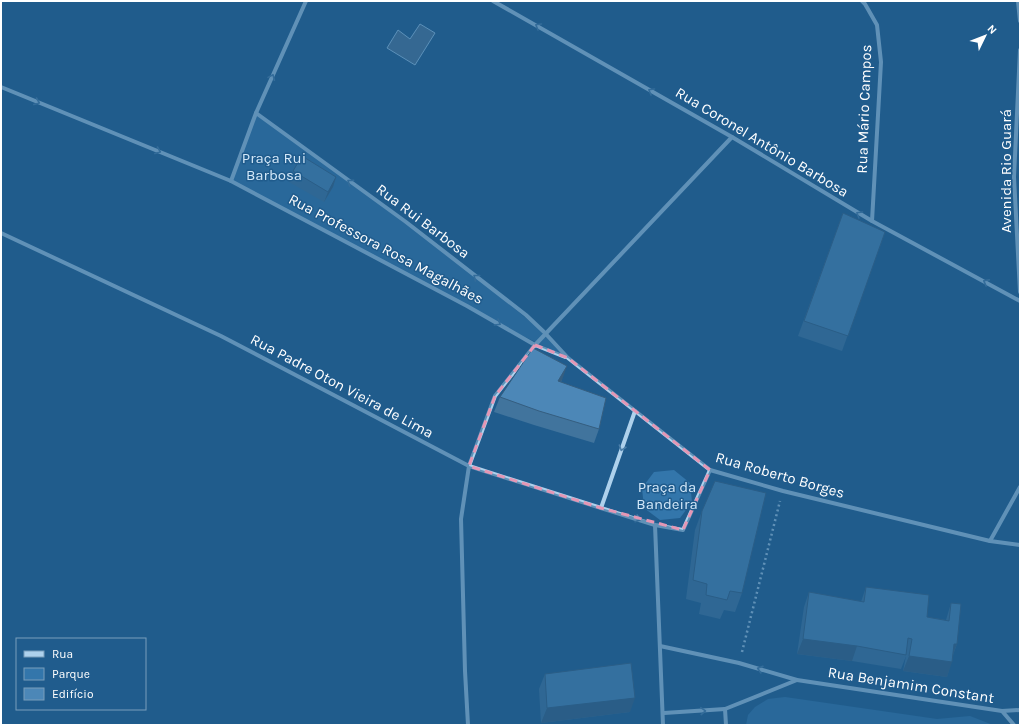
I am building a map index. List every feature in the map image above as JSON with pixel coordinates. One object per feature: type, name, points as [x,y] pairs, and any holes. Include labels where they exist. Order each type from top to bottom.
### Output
[{"type":"street","points":[[231,181],[256,113],[306,1]]},
{"type":"street","name":"Rua Coronel Antônio Barbosa","points":[[493,1],[732,137],[872,221],[1020,301]]},
{"type":"street","name":"Rua Mário Campos","points":[[862,1],[877,25],[881,62],[872,221]]},
{"type":"street","points":[[1018,1],[1020,21]]},
{"type":"street","name":"Avenida Rio Guará","points":[[1020,50],[1014,177],[1020,292]]},
{"type":"street","name":"Rua Professora Rosa Magalhães","points":[[1,87],[231,181],[467,306],[535,345],[568,358]]},
{"type":"street","name":"Rua Rui Barbosa","points":[[256,113],[406,222],[526,315],[568,358]]},
{"type":"street","points":[[468,725],[465,671],[462,519],[469,466],[495,396],[545,334],[732,137]]},
{"type":"street","name":"Rua Padre Oton Vieira de Lima","points":[[1,233],[221,336],[469,466],[655,525],[683,530],[710,470]]},
{"type":"street","name":"Rua Roberto Borges","points":[[568,358],[710,470],[783,491],[990,541],[1020,545]]},
{"type":"street","points":[[601,508],[635,411]]},
{"type":"street","points":[[990,541],[1020,487]]},
{"type":"street","points":[[655,525],[664,713],[663,725]]},
{"type":"street","name":"Rua Benjamim Constant","points":[[660,646],[740,663],[797,680],[1002,711],[1014,725]]},
{"type":"street","points":[[664,713],[725,709],[797,680]]},
{"type":"street","points":[[725,709],[726,725]]},
{"type":"street","points":[[1002,711],[1020,710]]},
{"type":"path","points":[[740,663],[783,491]]},
{"type":"highlighted area","points":[[535,345],[568,358],[710,470],[683,530],[601,508],[469,466],[495,396]]},
{"type":"green space","name":"Praça Rui Barbosa","points":[[256,113],[462,265],[545,334],[568,358],[509,329],[231,181]]},
{"type":"green space","name":"Praça da Bandeira","points":[[674,470],[690,483],[692,502],[680,518],[660,520],[644,508],[642,488],[654,472]]},
{"type":"green space","points":[[785,697],[937,719],[970,716],[993,725],[746,725],[748,715],[755,707],[768,699]]},
{"type":"shaded area","points":[[420,24],[435,33],[415,65],[387,48],[398,30],[410,39]]},
{"type":"building","points":[[302,156],[336,177],[328,192],[293,171]]},
{"type":"building","points":[[843,213],[885,232],[848,336],[804,321]]},
{"type":"building","points":[[533,348],[567,366],[558,381],[606,398],[599,429],[539,411],[500,397]]},
{"type":"building","points":[[715,481],[766,493],[742,593],[730,591],[727,600],[706,595],[707,584],[693,580],[702,511]]},
{"type":"building","points":[[866,587],[929,595],[927,617],[949,621],[951,603],[961,604],[957,644],[954,644],[952,662],[909,656],[912,639],[908,638],[906,655],[857,646],[803,639],[809,592],[864,602]]},
{"type":"building","points":[[631,663],[635,698],[547,708],[545,674]]}]
